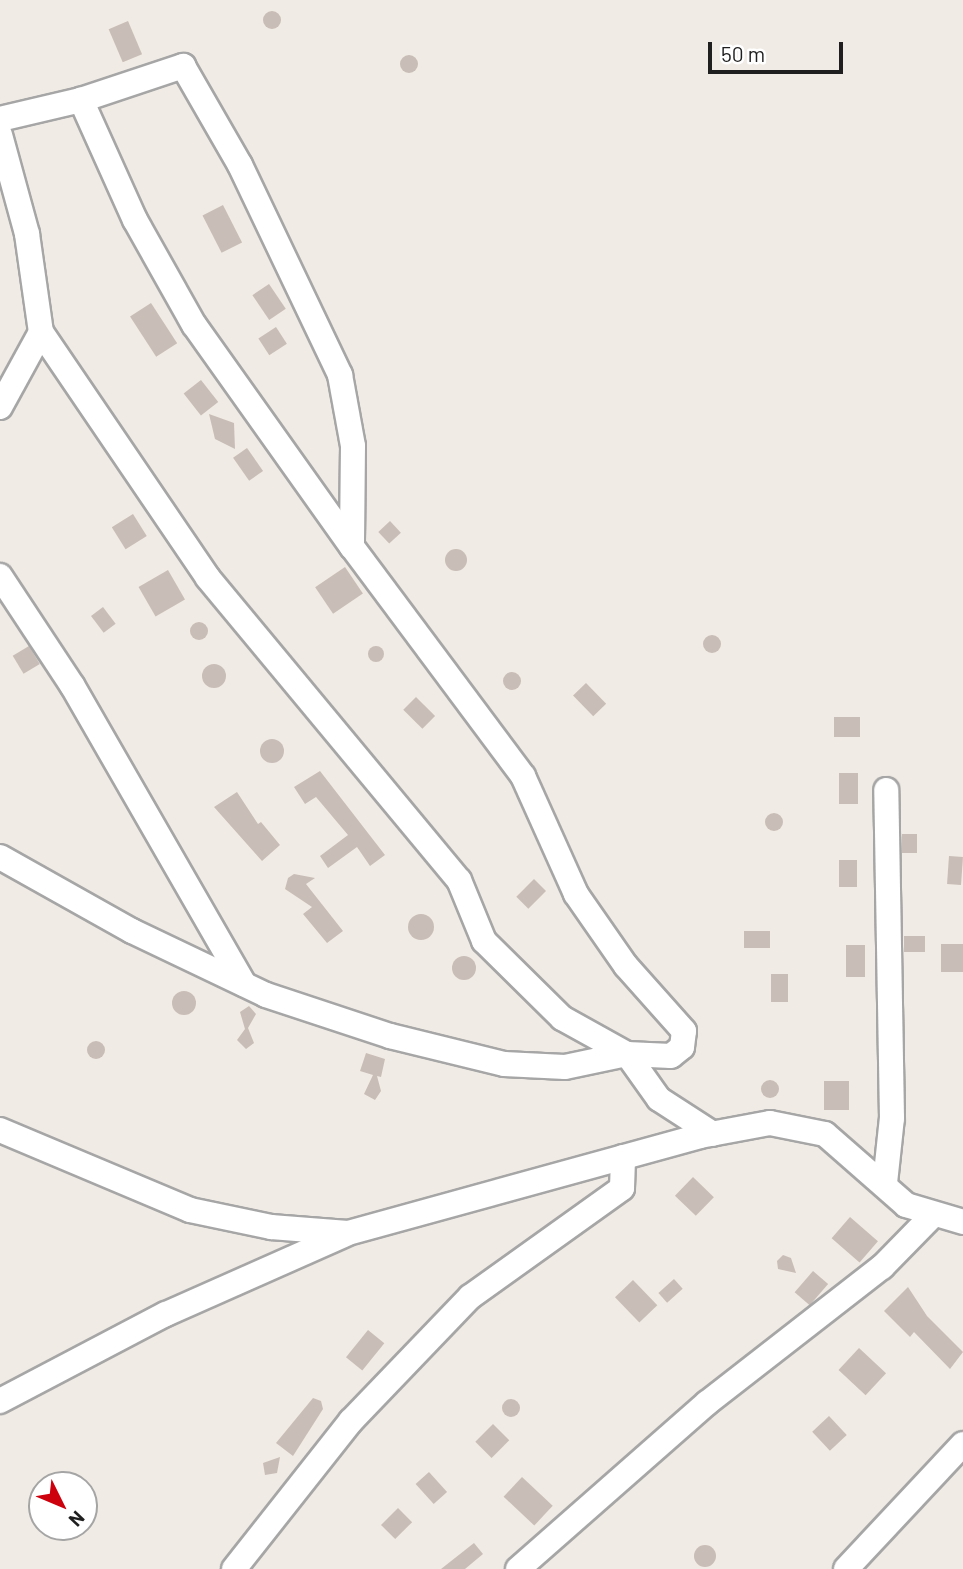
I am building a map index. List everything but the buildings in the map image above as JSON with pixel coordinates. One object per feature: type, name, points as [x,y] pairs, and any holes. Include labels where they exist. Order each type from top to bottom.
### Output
[{"type":"street","points":[[0,119],[81,100],[183,66],[240,165],[340,375],[353,446],[352,547]]},
{"type":"street","points":[[0,857],[132,931],[244,984],[390,1036],[504,1064],[565,1067],[627,1054],[671,1056],[682,1047],[684,1031],[626,966],[576,894],[523,776],[352,547],[194,325],[135,220],[81,100]]},
{"type":"street","points":[[0,135],[27,234],[41,332],[208,578],[459,880],[484,940],[562,1018],[627,1054],[659,1099],[713,1134]]},
{"type":"street","points":[[0,407],[41,332]]},
{"type":"street","points":[[0,576],[77,694],[244,984]]},
{"type":"street","points":[[885,1184],[892,1118],[886,790]]},
{"type":"street","points":[[0,1401],[166,1314],[348,1233],[713,1134],[770,1124],[825,1134],[906,1205],[963,1222]]},
{"type":"street","points":[[0,1130],[190,1210],[271,1227],[348,1233]]},
{"type":"street","points":[[234,1569],[351,1421],[470,1297],[622,1188],[623,1157]]},
{"type":"street","points":[[518,1569],[707,1403],[883,1267],[933,1215]]},
{"type":"street","points":[[846,1569],[963,1444]]}]
